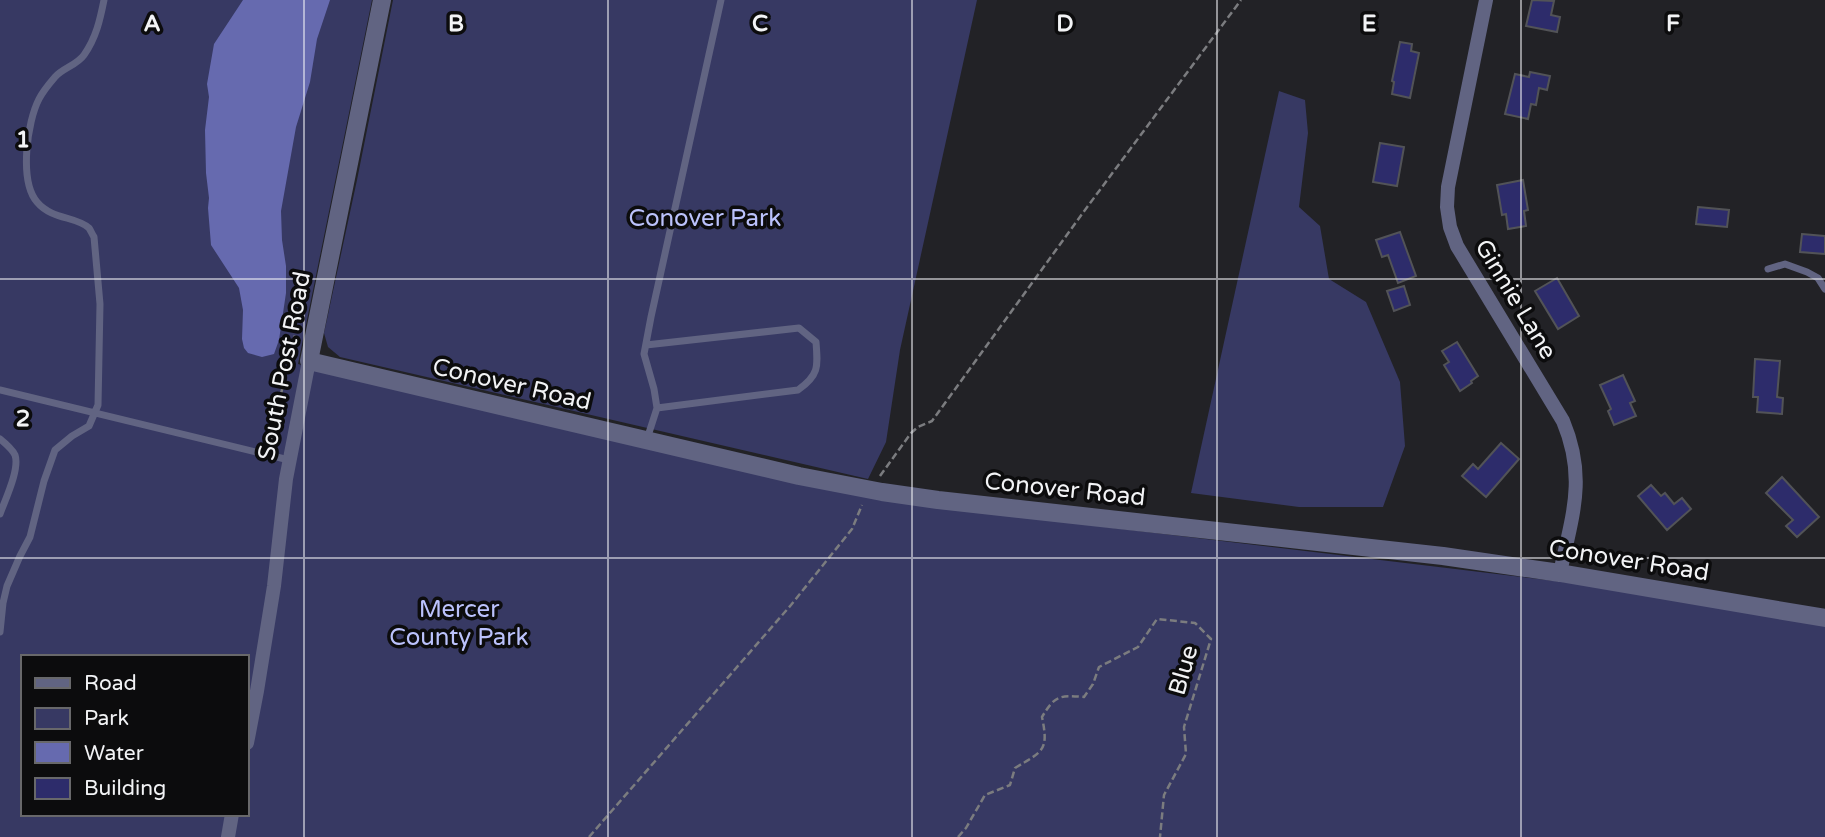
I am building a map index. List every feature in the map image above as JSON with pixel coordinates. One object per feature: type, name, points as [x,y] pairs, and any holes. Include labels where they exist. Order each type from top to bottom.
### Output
[{"type":"street","name":"South Post Road","points":[[248,738],[274,586],[289,460],[382,0]]},
{"type":"street","name":"Ginnie Lane","points":[[1486,0],[1448,187],[1447,207],[1450,227],[1463,258],[1563,421],[1571,440],[1577,483],[1560,573]]},
{"type":"street","name":"Conover Road","points":[[310,360],[799,477],[869,489],[938,500],[1368,547],[1560,573],[1825,618]]},
{"type":"street","points":[[228,837],[232,816]]},
{"type":"lane","points":[[0,632],[7,586],[30,537],[55,450],[89,426],[98,405],[100,304],[94,237],[89,228],[55,216],[37,202],[29,184],[27,157],[29,130],[38,100],[57,74],[82,58],[94,39],[103,0]]},
{"type":"lane","points":[[647,441],[657,408],[644,354],[721,0]]},
{"type":"lane","points":[[1768,269],[1785,264],[1818,278],[1825,289]]},
{"type":"lane","points":[[646,345],[799,328],[816,342],[818,363],[812,380],[798,390],[657,408]]},
{"type":"lane","points":[[0,390],[289,460]]},
{"type":"lane","points":[[0,439],[16,456],[17,466],[0,514]]},
{"type":"path","points":[[589,837],[800,594],[852,529],[869,489],[911,433],[932,421],[1241,0]]},
{"type":"path","points":[[270,455],[280,398],[307,285]]},
{"type":"path","name":"Blue","points":[[958,837],[985,795],[1010,785],[1015,768],[1040,753],[1046,738],[1042,717],[1049,705],[1064,695],[1084,697],[1093,684],[1099,667],[1138,647],[1157,619],[1195,623],[1211,639],[1184,727],[1186,754],[1164,795],[1160,837]]},
{"type":"green space","name":"Mercer County Park","points":[[0,0],[372,0],[298,364],[998,514],[1571,583],[1825,626],[1825,837],[0,837]]},
{"type":"green space","name":"Conover Park","points":[[393,0],[977,0],[900,350],[886,442],[868,479],[340,357],[328,347],[324,333]]},
{"type":"green space","points":[[1279,91],[1305,100],[1308,133],[1299,207],[1320,226],[1329,279],[1366,302],[1400,382],[1405,446],[1383,507],[1299,507],[1191,493]]},
{"type":"water","points":[[243,0],[330,0],[317,39],[310,82],[296,127],[281,211],[286,293],[279,340],[274,354],[262,357],[248,353],[244,348],[243,310],[239,288],[211,245],[206,173],[205,130],[209,97],[207,84],[214,44]]},
{"type":"building","points":[[1532,0],[1554,1],[1551,15],[1560,17],[1557,32],[1526,26]]},
{"type":"building","points":[[1400,42],[1412,44],[1411,51],[1419,53],[1410,98],[1392,94]]},
{"type":"building","points":[[1530,72],[1550,76],[1547,90],[1539,88],[1536,105],[1531,104],[1528,119],[1505,114],[1515,74],[1529,77]]},
{"type":"building","points":[[1380,143],[1404,147],[1397,186],[1373,182]]},
{"type":"building","points":[[1523,180],[1528,210],[1524,211],[1526,226],[1508,229],[1506,214],[1502,215],[1497,185]]},
{"type":"building","points":[[1698,207],[1729,210],[1727,227],[1696,224]]},
{"type":"building","points":[[1400,232],[1416,276],[1398,283],[1388,255],[1382,257],[1376,240]]},
{"type":"building","points":[[1802,234],[1825,236],[1825,254],[1800,252]]},
{"type":"building","points":[[1557,278],[1579,316],[1558,329],[1535,291]]},
{"type":"building","points":[[1404,286],[1410,305],[1394,311],[1387,291]]},
{"type":"building","points":[[1457,342],[1478,376],[1460,391],[1444,365],[1449,362],[1442,351]]},
{"type":"building","points":[[1755,359],[1780,361],[1777,397],[1783,398],[1782,414],[1757,412],[1758,397],[1753,397]]},
{"type":"building","points":[[1623,375],[1635,401],[1630,403],[1636,416],[1614,425],[1608,411],[1611,409],[1600,385]]},
{"type":"building","points":[[1501,443],[1519,459],[1486,497],[1462,476],[1473,464],[1478,469]]},
{"type":"building","points":[[1782,477],[1819,517],[1797,537],[1786,526],[1793,520],[1766,493]]},
{"type":"building","points":[[1651,485],[1661,496],[1665,493],[1674,504],[1682,498],[1691,509],[1667,530],[1638,496]]}]
